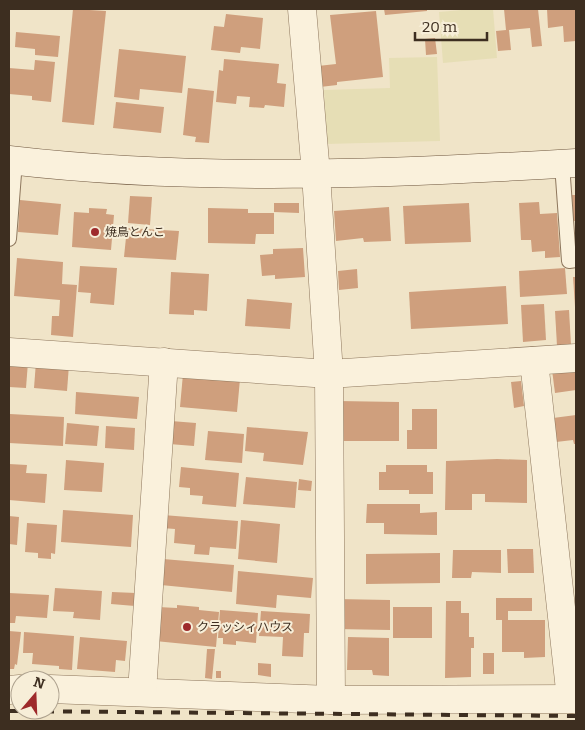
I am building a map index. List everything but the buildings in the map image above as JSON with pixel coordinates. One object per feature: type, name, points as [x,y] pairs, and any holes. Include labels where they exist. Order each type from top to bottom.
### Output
[{"type":"street","points":[[302,9],[316,174],[329,374],[331,700]]},
{"type":"street","points":[[12,161],[191,174],[316,174],[488,169],[569,164]]},
{"type":"street","points":[[9,352],[329,374],[576,358]]},
{"type":"street","points":[[60,689],[331,700],[574,699],[534,360]]},
{"type":"street","points":[[142,692],[164,362]]},
{"type":"lane","points":[[9,239],[12,161]]},
{"type":"lane","points":[[569,164],[568,261],[576,260]]},
{"type":"shaded area","points":[[493,9],[497,58],[443,63],[439,12]]},
{"type":"shaded area","points":[[437,57],[440,141],[326,144],[324,90],[390,88],[389,58]]},
{"type":"railway","points":[[9,711],[576,716]]},
{"type":"place","name":"焼鳥とんこ","points":[[95,232]]},
{"type":"place","name":"クラッシィハウス","points":[[187,627]]}]
